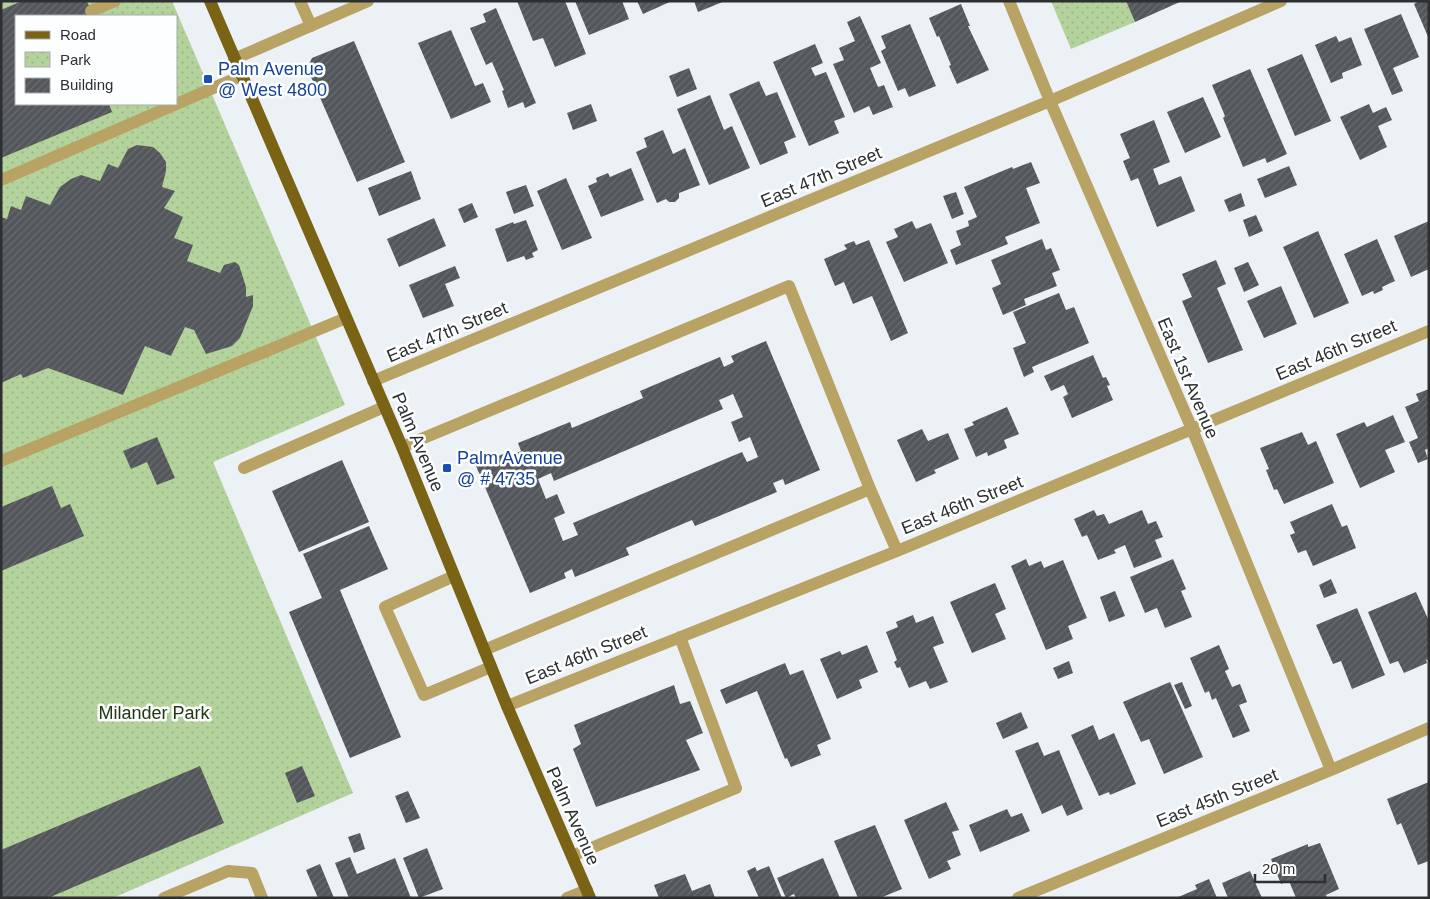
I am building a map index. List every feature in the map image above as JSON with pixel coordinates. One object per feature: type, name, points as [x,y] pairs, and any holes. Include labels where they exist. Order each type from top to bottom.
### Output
[{"type":"main road","name":"Palm Avenue","points":[[210,1],[402,447],[506,706],[588,894]]},
{"type":"street","points":[[91,11],[115,1]]},
{"type":"street","points":[[300,1],[311,26]]},
{"type":"street","points":[[234,59],[368,1]]},
{"type":"street","name":"East 1st Avenue","points":[[1009,1],[1050,101],[1192,429],[1330,770]]},
{"type":"street","name":"East 47th Street","points":[[373,381],[1050,101],[1259,6],[1281,1]]},
{"type":"street","points":[[178,103],[241,76]]},
{"type":"street","points":[[1,180],[174,105]]},
{"type":"street","points":[[402,447],[789,286],[870,489],[897,551]]},
{"type":"street","points":[[1,461],[346,318]]},
{"type":"street","name":"East 46th Street","points":[[506,706],[897,551],[1429,331]]},
{"type":"street","points":[[244,468],[384,407]]},
{"type":"street","points":[[484,650],[870,489]]},
{"type":"street","points":[[454,576],[385,607],[424,695],[491,667]]},
{"type":"street","points":[[572,856],[736,788],[680,637]]},
{"type":"street","name":"East 45th Street","points":[[1018,898],[1429,728]]},
{"type":"street","points":[[164,898],[228,871],[252,873],[262,898]]},
{"type":"street","points":[[568,898],[588,894]]},
{"type":"green space","name":"Milander Park","points":[[1,1],[172,1],[178,15],[15,15],[15,105],[178,105],[178,15],[345,405],[213,462],[353,793],[113,898],[1,898]]},
{"type":"green space","points":[[1051,1],[1126,1],[1135,22],[1071,49]]},
{"type":"building","points":[[22,1],[87,1],[93,15],[15,15],[15,105],[109,105],[112,112],[1,158],[1,10]]},
{"type":"building","points":[[517,1],[565,1],[586,54],[555,67],[543,38],[533,41]]},
{"type":"building","points":[[575,1],[622,1],[629,19],[589,35]]},
{"type":"building","points":[[637,1],[672,1],[643,14]]},
{"type":"building","points":[[694,1],[725,1],[698,12]]},
{"type":"building","points":[[1126,1],[1182,1],[1135,22]]},
{"type":"building","points":[[1419,1],[1429,1],[1429,39],[1414,4]]},
{"type":"building","points":[[961,4],[970,26],[968,26],[989,70],[957,84],[939,36],[937,37],[929,18]]},
{"type":"building","points":[[496,8],[536,103],[525,108],[523,102],[508,108],[502,91],[504,90],[492,62],[486,65],[470,28],[486,22],[483,14]]},
{"type":"building","points":[[1401,14],[1419,57],[1393,68],[1403,91],[1392,95],[1364,29]]},
{"type":"building","points":[[860,16],[881,63],[870,68],[878,87],[884,85],[893,107],[873,115],[869,106],[854,113],[833,64],[844,60],[839,48],[855,41],[847,22]]},
{"type":"building","points":[[910,24],[936,86],[909,97],[905,88],[898,91],[881,51],[886,48],[881,36]]},
{"type":"building","points":[[451,30],[475,86],[483,83],[491,102],[451,119],[418,43]]},
{"type":"building","points":[[1336,36],[1339,42],[1351,37],[1362,65],[1342,73],[1343,78],[1331,83],[1315,45]]},
{"type":"building","points":[[354,41],[405,162],[357,182],[307,68],[312,58]]},
{"type":"building","points":[[815,44],[823,63],[811,68],[815,76],[826,72],[845,117],[834,121],[839,133],[809,146],[773,62]]},
{"type":"building","points":[[1302,54],[1331,121],[1295,136],[1267,69]]},
{"type":"building","points":[[689,68],[697,89],[677,97],[669,76]]},
{"type":"building","points":[[1250,69],[1287,154],[1267,163],[1265,158],[1243,167],[1212,85]]},
{"type":"building","points":[[759,81],[766,96],[777,92],[796,137],[784,142],[788,153],[760,165],[729,94]]},
{"type":"building","points":[[710,95],[724,130],[732,126],[750,168],[709,185],[677,109]]},
{"type":"building","points":[[1203,97],[1221,137],[1185,153],[1167,112]]},
{"type":"building","points":[[591,104],[597,121],[573,130],[567,113]]},
{"type":"building","points":[[1369,104],[1373,113],[1386,107],[1392,120],[1378,126],[1387,147],[1360,160],[1340,117]]},
{"type":"building","points":[[1154,120],[1170,162],[1153,169],[1159,185],[1181,176],[1195,211],[1157,227],[1138,178],[1131,181],[1123,161],[1130,158],[1120,134]]},
{"type":"building","points":[[663,130],[673,154],[685,148],[700,185],[679,193],[679,198],[675,202],[669,202],[666,199],[657,203],[636,152],[647,147],[644,138]]},
{"type":"building","points":[[137,145],[153,147],[166,162],[162,187],[175,191],[164,208],[183,217],[174,238],[193,245],[187,261],[220,273],[224,265],[235,262],[239,265],[246,287],[246,297],[253,295],[253,306],[240,338],[232,346],[206,354],[194,330],[185,327],[171,356],[145,346],[123,395],[48,368],[23,378],[21,374],[1,383],[1,217],[7,219],[11,206],[21,210],[26,196],[50,205],[60,187],[81,175],[100,181],[108,164],[118,168],[128,149]]},
{"type":"building","points":[[1031,162],[1040,183],[1026,188],[1040,223],[1005,237],[1008,244],[956,265],[950,250],[961,245],[956,231],[969,226],[968,221],[977,217],[964,187],[1012,167],[1013,169]]},
{"type":"building","points":[[1289,166],[1297,185],[1265,198],[1257,179]]},
{"type":"building","points":[[631,168],[644,200],[601,217],[588,186],[597,182],[596,178],[608,173],[610,177]]},
{"type":"building","points":[[411,171],[421,199],[379,216],[368,188]]},
{"type":"building","points":[[566,178],[592,238],[562,250],[537,191]]},
{"type":"building","points":[[526,185],[534,206],[514,214],[506,192]]},
{"type":"building","points":[[956,192],[964,214],[952,219],[943,196]]},
{"type":"building","points":[[1241,193],[1245,206],[1229,212],[1224,200]]},
{"type":"building","points":[[472,203],[478,217],[464,223],[458,209]]},
{"type":"building","points":[[1256,215],[1263,231],[1249,237],[1243,220]]},
{"type":"building","points":[[434,218],[446,246],[399,267],[387,239]]},
{"type":"building","points":[[526,220],[538,250],[532,253],[534,257],[526,260],[524,256],[507,262],[495,229],[513,222],[514,224]]},
{"type":"building","points":[[912,221],[916,229],[931,223],[948,263],[904,282],[886,242],[898,237],[894,229]]},
{"type":"building","points":[[1429,221],[1429,269],[1411,277],[1394,236]]},
{"type":"building","points":[[1318,231],[1349,303],[1314,318],[1283,247]]},
{"type":"building","points":[[1042,239],[1046,250],[1051,248],[1060,270],[1052,273],[1057,286],[1024,299],[1026,305],[1003,315],[992,288],[1001,284],[991,260]]},
{"type":"building","points":[[1377,239],[1395,281],[1382,287],[1383,290],[1374,294],[1373,291],[1362,296],[1344,254]]},
{"type":"building","points":[[869,240],[908,333],[891,341],[872,296],[853,304],[844,282],[835,286],[824,259],[847,249],[844,245],[854,241],[856,245]]},
{"type":"building","points":[[1216,260],[1226,284],[1217,288],[1243,350],[1208,363],[1182,301],[1192,297],[1182,274]]},
{"type":"building","points":[[1248,262],[1259,285],[1244,292],[1234,268]]},
{"type":"building","points":[[455,266],[460,278],[445,284],[454,306],[423,318],[409,285]]},
{"type":"building","points":[[1281,286],[1297,324],[1264,338],[1247,301]]},
{"type":"building","points":[[1059,293],[1066,310],[1074,307],[1089,343],[1032,367],[1034,372],[1024,377],[1013,348],[1026,343],[1013,312]]},
{"type":"building","points":[[766,341],[820,470],[785,485],[783,479],[773,483],[777,492],[695,526],[692,520],[626,548],[629,555],[575,577],[572,569],[564,573],[566,578],[530,593],[476,466],[510,451],[512,455],[521,451],[518,443],[570,422],[572,428],[643,398],[640,391],[720,357],[724,367],[734,362],[731,356]],"holes":[[[733,394],[743,417],[731,422],[739,442],[750,437],[758,457],[747,462],[742,452],[573,523],[578,535],[563,541],[554,518],[565,513],[557,494],[546,499],[538,479],[551,473],[554,481],[723,409],[719,400]]]},
{"type":"building","points":[[1093,355],[1103,378],[1106,377],[1110,385],[1107,386],[1113,400],[1072,418],[1063,397],[1068,394],[1064,385],[1051,391],[1044,376]]},
{"type":"building","points":[[1429,389],[1429,448],[1425,450],[1428,459],[1418,463],[1409,442],[1418,438],[1405,407],[1419,401],[1416,394]]},
{"type":"building","points":[[1007,407],[1019,434],[1004,440],[1007,448],[988,456],[987,452],[976,457],[964,429],[974,425],[972,422]]},
{"type":"building","points":[[1393,415],[1405,442],[1385,450],[1395,472],[1360,488],[1336,434],[1364,422],[1367,427]]},
{"type":"building","points":[[922,429],[928,441],[948,433],[959,459],[934,470],[936,473],[916,482],[897,440]]},
{"type":"building","points":[[1302,432],[1308,445],[1316,441],[1334,483],[1284,504],[1277,489],[1274,490],[1266,470],[1269,469],[1260,448]]},
{"type":"building","points":[[157,437],[175,478],[157,485],[147,462],[131,469],[123,451]]},
{"type":"building","points":[[342,460],[369,522],[299,552],[272,491]]},
{"type":"building","points":[[52,486],[61,508],[70,504],[84,536],[1,571],[1,507]]},
{"type":"building","points":[[1332,504],[1342,527],[1347,525],[1356,548],[1313,566],[1306,550],[1298,553],[1290,535],[1295,533],[1290,522]]},
{"type":"building","points":[[1094,510],[1097,516],[1104,514],[1109,524],[1142,510],[1148,524],[1156,521],[1163,537],[1155,540],[1162,557],[1134,568],[1125,545],[1114,550],[1116,553],[1098,560],[1087,535],[1082,537],[1074,519]]},
{"type":"building","points":[[369,526],[388,569],[340,590],[401,737],[350,758],[289,612],[322,598],[303,554]]},
{"type":"building","points":[[1026,559],[1029,566],[1041,561],[1044,568],[1063,560],[1087,618],[1068,626],[1073,639],[1046,650],[1011,566]]},
{"type":"building","points":[[1173,559],[1186,589],[1181,591],[1192,617],[1165,628],[1157,608],[1145,613],[1130,577]]},
{"type":"building","points":[[1331,579],[1337,593],[1324,598],[1319,585]]},
{"type":"building","points":[[995,583],[1006,609],[995,614],[1006,639],[972,653],[950,602]]},
{"type":"building","points":[[1115,591],[1125,616],[1109,622],[1100,597]]},
{"type":"building","points":[[1416,592],[1429,621],[1429,659],[1426,660],[1427,663],[1404,673],[1398,661],[1390,664],[1368,612]]},
{"type":"building","points":[[1357,608],[1385,675],[1352,689],[1341,661],[1333,664],[1316,625]]},
{"type":"building","points":[[913,615],[916,623],[933,616],[944,643],[933,647],[948,682],[930,689],[926,681],[909,688],[900,667],[897,668],[894,662],[897,660],[886,632],[898,627],[896,622]]},
{"type":"building","points":[[867,645],[878,672],[859,680],[862,688],[837,699],[820,659],[840,651],[842,655]]},
{"type":"building","points":[[1219,645],[1229,669],[1225,671],[1232,687],[1240,684],[1247,702],[1239,705],[1250,731],[1233,738],[1216,698],[1212,700],[1209,691],[1205,693],[1190,658]]},
{"type":"building","points":[[1069,661],[1073,673],[1058,679],[1053,668]]},
{"type":"building","points":[[785,663],[790,675],[803,670],[831,739],[817,745],[821,755],[791,767],[787,758],[785,759],[757,691],[726,704],[720,690]]},
{"type":"building","points":[[1170,682],[1203,757],[1164,774],[1149,739],[1141,742],[1123,702]]},
{"type":"building","points":[[1182,682],[1192,706],[1185,709],[1174,685]]},
{"type":"building","points":[[674,685],[680,704],[690,701],[703,733],[686,740],[700,770],[596,807],[573,749],[581,744],[574,725]]},
{"type":"building","points":[[1021,712],[1028,728],[1003,739],[996,723]]},
{"type":"building","points":[[1093,725],[1099,740],[1114,733],[1136,784],[1110,795],[1109,792],[1099,796],[1071,735]]},
{"type":"building","points":[[1038,742],[1044,756],[1059,750],[1083,809],[1067,816],[1062,805],[1042,814],[1015,751]]},
{"type":"building","points":[[200,766],[224,823],[48,898],[1,898],[1,850]]},
{"type":"building","points":[[302,766],[315,796],[297,803],[285,773]]},
{"type":"building","points":[[1429,782],[1429,861],[1418,865],[1401,823],[1397,825],[1387,799]]},
{"type":"building","points":[[408,791],[420,818],[406,823],[395,796]]},
{"type":"building","points":[[946,802],[959,830],[952,832],[961,855],[947,861],[951,869],[929,879],[904,820]]},
{"type":"building","points":[[1007,809],[1011,817],[1022,813],[1030,831],[980,852],[969,825]]},
{"type":"building","points":[[875,825],[902,889],[880,898],[858,898],[834,841]]},
{"type":"building","points":[[360,833],[365,849],[354,853],[348,837]]},
{"type":"building","points":[[1320,843],[1339,889],[1326,895],[1327,898],[1296,898],[1289,881],[1281,884],[1271,859],[1308,844],[1308,847]]},
{"type":"building","points":[[427,848],[443,889],[419,898],[403,858]]},
{"type":"building","points":[[350,857],[357,874],[395,858],[411,898],[349,898],[335,863]]},
{"type":"building","points":[[823,858],[840,898],[796,898],[794,894],[786,898],[777,878]]},
{"type":"building","points":[[320,864],[334,898],[318,898],[306,870]]},
{"type":"building","points":[[769,866],[782,898],[759,898],[747,871],[755,867],[757,871]]},
{"type":"building","points":[[1250,871],[1262,898],[1228,898],[1222,883]]},
{"type":"building","points":[[685,874],[692,891],[710,884],[715,898],[659,898],[654,885]]},
{"type":"building","points":[[1209,879],[1217,898],[1176,898],[1197,889],[1195,885]]},
{"type":"place","name":"Palm Avenue @ West 4800","points":[[208,79]]},
{"type":"place","name":"Palm Avenue @ # 4735","points":[[447,468]]}]
